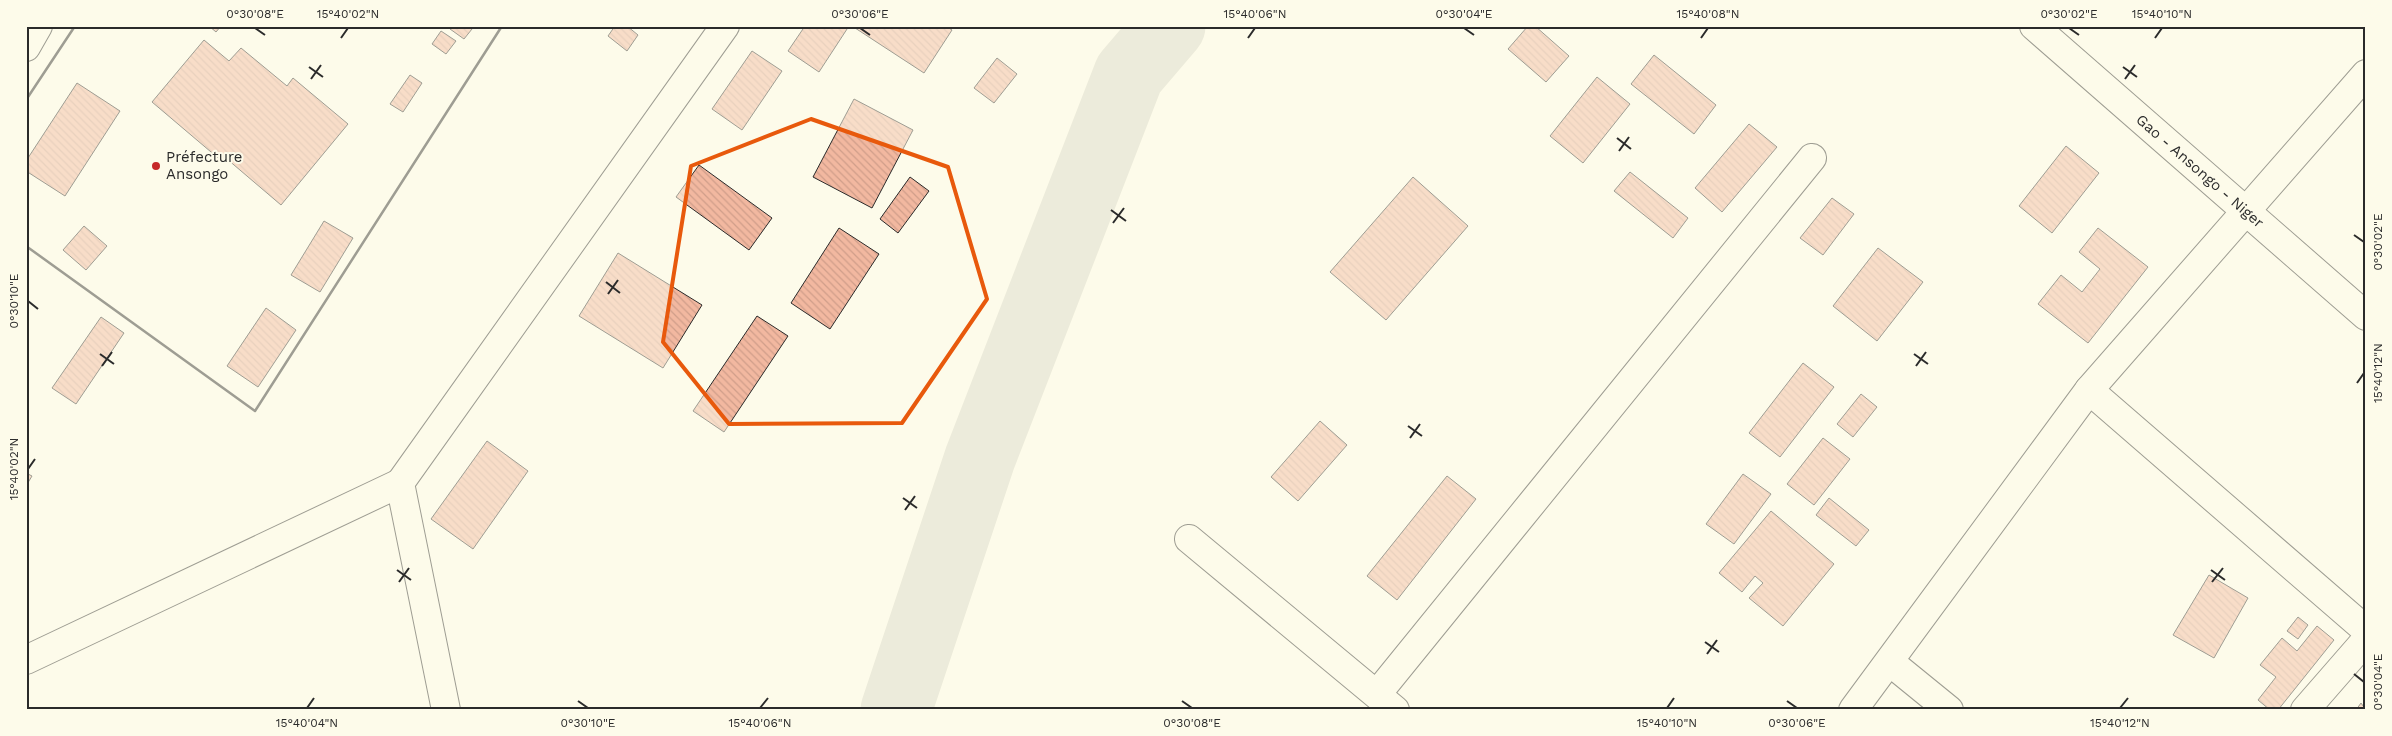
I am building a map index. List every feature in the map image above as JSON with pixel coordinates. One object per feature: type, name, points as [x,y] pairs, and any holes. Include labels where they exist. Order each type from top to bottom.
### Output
[{"type":"street","points":[[26,47],[38,26]]},
{"type":"street","points":[[26,660],[400,483],[725,26]]},
{"type":"street","name":"Gao - Ansongo - Niger","points":[[2034,26],[2366,316]]},
{"type":"street","points":[[1853,710],[2089,390],[2366,74]]},
{"type":"street","points":[[1189,539],[1386,702],[1812,158]]},
{"type":"street","points":[[2089,390],[2366,630]]},
{"type":"street","points":[[400,483],[446,710]]},
{"type":"street","points":[[2305,710],[2366,640]]},
{"type":"street","points":[[1890,662],[1949,710]]},
{"type":"highlighted area","points":[[811,119],[948,167],[987,299],[902,423],[729,424],[663,342],[691,166]]},
{"type":"building","points":[[209,26],[221,26],[216,32]]},
{"type":"building","points":[[452,26],[469,26],[472,29],[464,39],[450,29]]},
{"type":"building","points":[[615,26],[627,26],[638,35],[627,51],[608,36]]},
{"type":"building","points":[[805,26],[849,26],[819,72],[788,51]]},
{"type":"building","points":[[852,26],[946,26],[952,30],[924,73]]},
{"type":"building","points":[[1528,26],[1535,26],[1569,56],[1546,82],[1508,49]]},
{"type":"building","points":[[441,31],[456,41],[446,54],[432,44]]},
{"type":"building","points":[[204,40],[229,61],[241,48],[287,86],[293,78],[348,124],[281,205],[227,159],[224,163],[152,102]]},
{"type":"building","points":[[752,51],[782,71],[742,130],[712,109]]},
{"type":"building","points":[[1654,55],[1716,105],[1694,134],[1631,84]]},
{"type":"building","points":[[997,58],[1017,74],[994,103],[974,88]]},
{"type":"building","points":[[410,75],[422,83],[403,112],[390,104]]},
{"type":"building","points":[[1597,77],[1630,104],[1583,163],[1550,136]]},
{"type":"building","points":[[77,83],[120,111],[65,196],[26,171],[26,161]]},
{"type":"building","points":[[854,99],[913,130],[872,208],[813,177]]},
{"type":"building","points":[[1749,124],[1777,147],[1722,212],[1695,188]]},
{"type":"building","points":[[2066,146],[2099,173],[2052,233],[2019,206]]},
{"type":"building","points":[[699,165],[772,218],[749,250],[676,197]]},
{"type":"building","points":[[1630,172],[1688,218],[1673,238],[1614,191]]},
{"type":"building","points":[[910,177],[929,191],[898,233],[880,219]]},
{"type":"building","points":[[1413,177],[1468,226],[1386,320],[1330,272]]},
{"type":"building","points":[[1832,198],[1854,214],[1823,255],[1800,238]]},
{"type":"building","points":[[324,221],[353,238],[320,292],[291,275]]},
{"type":"building","points":[[84,226],[107,246],[86,270],[63,250]]},
{"type":"building","points":[[839,228],[879,254],[830,329],[791,303]]},
{"type":"building","points":[[2098,228],[2148,267],[2088,343],[2038,304],[2061,275],[2082,292],[2100,269],[2079,252]]},
{"type":"building","points":[[1878,248],[1923,282],[1877,341],[1833,306]]},
{"type":"building","points":[[618,253],[702,305],[663,368],[579,316]]},
{"type":"building","points":[[266,308],[296,330],[258,387],[227,366]]},
{"type":"building","points":[[757,316],[788,336],[724,432],[693,411]]},
{"type":"building","points":[[101,317],[124,333],[76,404],[52,388]]},
{"type":"building","points":[[1803,363],[1834,387],[1780,457],[1749,433]]},
{"type":"building","points":[[1861,394],[1877,407],[1853,437],[1837,424]]},
{"type":"building","points":[[1320,421],[1347,445],[1298,501],[1271,477]]},
{"type":"building","points":[[1823,438],[1850,459],[1814,505],[1787,484]]},
{"type":"building","points":[[487,441],[528,471],[473,549],[431,519]]},
{"type":"building","points":[[26,473],[32,476],[26,486]]},
{"type":"building","points":[[1743,474],[1771,494],[1734,544],[1706,524]]},
{"type":"building","points":[[1447,476],[1476,499],[1397,600],[1367,576]]},
{"type":"building","points":[[1829,498],[1869,530],[1856,546],[1816,515]]},
{"type":"building","points":[[1771,511],[1834,564],[1783,626],[1749,598],[1763,583],[1755,576],[1742,592],[1719,573]]},
{"type":"building","points":[[2209,575],[2248,598],[2214,658],[2173,635]]},
{"type":"building","points":[[2298,617],[2308,625],[2298,639],[2287,631]]},
{"type":"building","points":[[2317,626],[2334,640],[2278,710],[2270,710],[2258,700],[2276,677],[2260,665],[2282,638],[2297,651]]},
{"type":"building","points":[[2361,703],[2366,710],[2356,710]]},
{"type":"waterway","points":[[896,710],[980,458],[1129,74],[1170,26]]},
{"type":"wall","points":[[26,100],[75,26]]},
{"type":"wall","points":[[26,246],[255,411],[502,26]]},
{"type":"place","name":"Préfecture Ansongo","points":[[156,166]]}]
